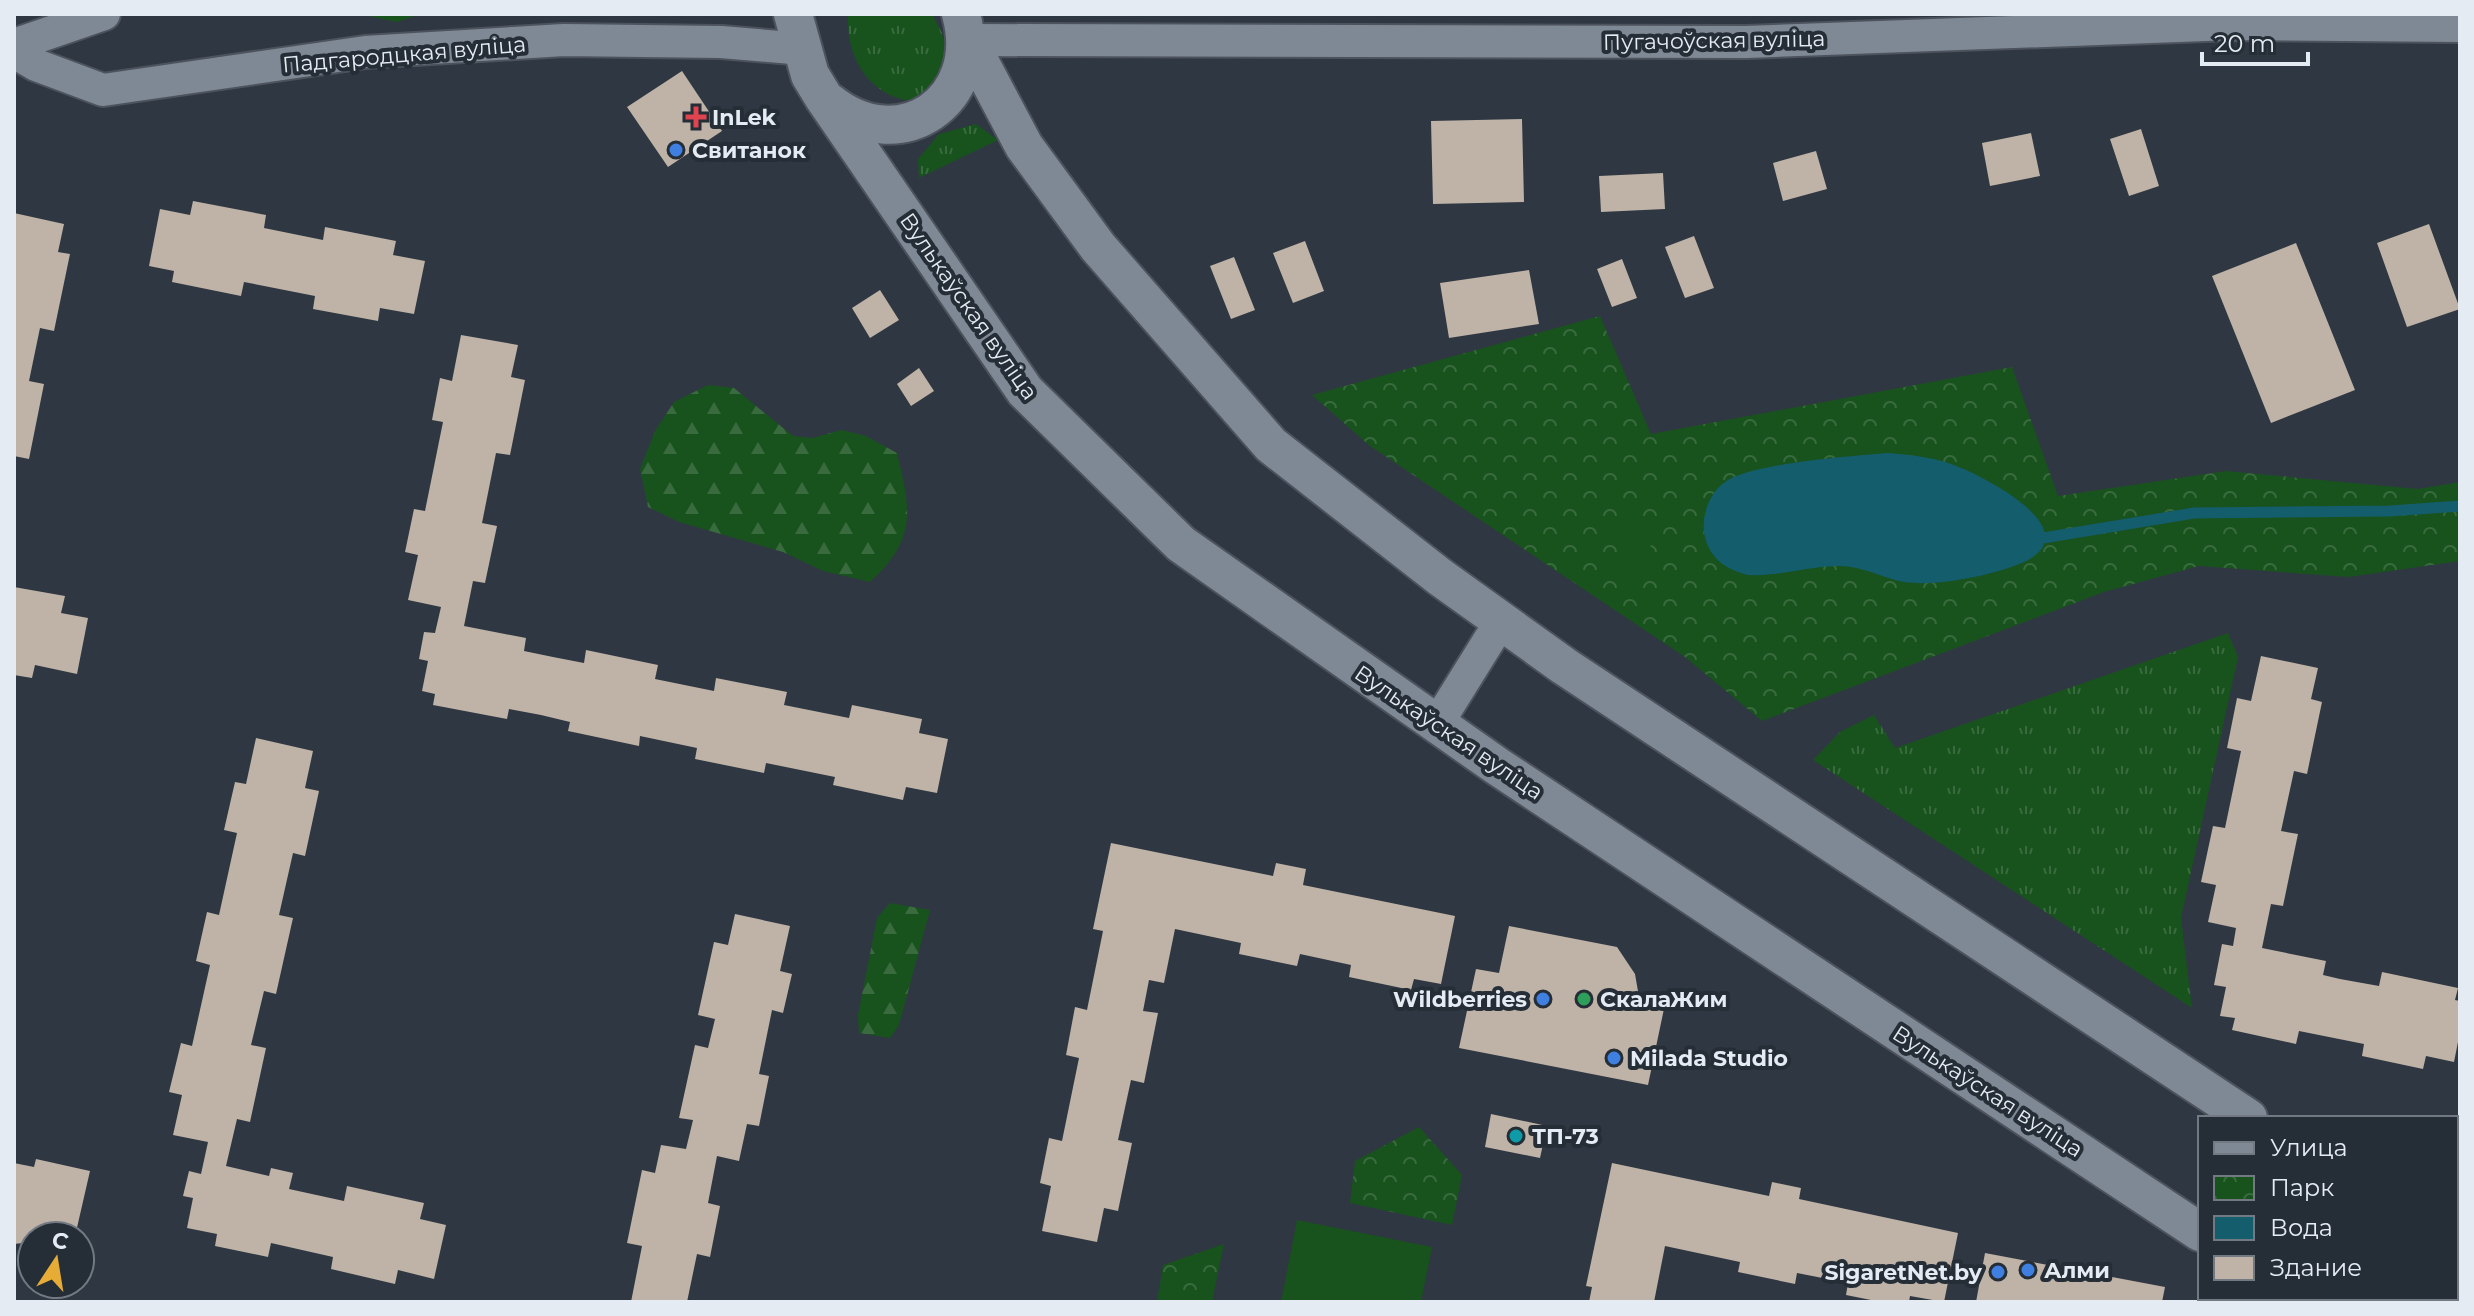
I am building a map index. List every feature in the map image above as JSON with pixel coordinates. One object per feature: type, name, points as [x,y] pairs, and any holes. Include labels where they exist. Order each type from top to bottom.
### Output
[{"type":"street","points":[[14,45],[104,14]]},
{"type":"street","name":"Пугачоўская вуліца","points":[[964,27],[1746,42],[2231,19],[2460,26]]},
{"type":"street","name":"Падгародцкая вуліца","points":[[14,52],[36,65],[103,90],[365,52],[564,40],[721,42],[803,26]]},
{"type":"street","name":"Вулькаўская вуліца","points":[[803,26],[810,75],[1025,391],[1181,544],[1437,724],[2198,1231]]},
{"type":"street","points":[[824,98],[844,114],[869,124],[893,126],[916,120],[936,109],[952,92],[963,70],[964,27]]},
{"type":"street","points":[[964,27],[1024,146],[1098,247],[1271,445],[1564,666],[2245,1116]]},
{"type":"street","points":[[1437,724],[1501,621]]},
{"type":"green space","points":[[359,14],[421,14],[397,22]]},
{"type":"green space","points":[[848,14],[932,14],[942,33],[949,65],[919,102],[887,94],[875,85],[857,62]]},
{"type":"green space","points":[[976,124],[998,140],[919,178],[918,159],[939,134]]},
{"type":"green space","points":[[1600,316],[1651,434],[2012,367],[2058,496],[2226,471],[2418,489],[2460,482],[2460,561],[2349,577],[2199,566],[2104,592],[1762,721],[1685,657],[1370,446],[1312,395]]},
{"type":"green space","points":[[708,385],[734,388],[793,436],[812,438],[842,430],[866,436],[897,453],[907,508],[903,538],[896,552],[870,582],[823,571],[783,552],[679,522],[648,507],[640,469],[655,431],[674,402]]},
{"type":"green space","points":[[1619,525],[1651,526],[1650,578],[1618,578]]},
{"type":"green space","points":[[2228,633],[2238,657],[2181,918],[2192,1008],[1813,760],[1840,732],[1874,715],[1895,748]]},
{"type":"green space","points":[[890,903],[930,910],[899,1025],[890,1038],[859,1033],[858,1015],[877,918]]},
{"type":"green space","points":[[1419,1127],[1462,1175],[1452,1225],[1350,1203],[1355,1161]]},
{"type":"green space","points":[[1297,1220],[1432,1247],[1421,1302],[1281,1302]]},
{"type":"green space","points":[[1224,1244],[1212,1302],[1157,1302],[1163,1265]]},
{"type":"water","points":[[1888,453],[1946,462],[2006,492],[2038,520],[2045,535],[2041,549],[2024,562],[1998,571],[1965,579],[1917,583],[1839,566],[1748,575],[1726,567],[1707,545],[1705,514],[1710,499],[1719,487],[1738,475],[1779,465]]},
{"type":"building","points":[[682,71],[722,131],[668,167],[627,107]]},
{"type":"building","points":[[1522,119],[1524,202],[1433,204],[1431,121]]},
{"type":"building","points":[[2141,129],[2159,186],[2129,196],[2110,139]]},
{"type":"building","points":[[2031,133],[2040,176],[1990,186],[1982,143]]},
{"type":"building","points":[[1816,151],[1827,189],[1783,201],[1773,163]]},
{"type":"building","points":[[1663,173],[1665,209],[1601,212],[1599,176]]},
{"type":"building","points":[[193,201],[266,215],[264,228],[323,240],[325,227],[396,241],[393,255],[425,261],[414,314],[380,308],[378,321],[313,309],[315,296],[244,282],[241,296],[172,282],[174,271],[149,266],[160,209],[190,215]]},
{"type":"building","points":[[14,213],[64,224],[58,252],[70,254],[54,331],[40,328],[29,381],[44,384],[29,459],[14,456]]},
{"type":"building","points":[[2429,224],[2460,309],[2407,327],[2377,243]]},
{"type":"building","points":[[1694,236],[1714,288],[1685,298],[1665,247]]},
{"type":"building","points":[[1305,241],[1324,291],[1293,303],[1273,253]]},
{"type":"building","points":[[2296,243],[2355,390],[2271,423],[2212,276]]},
{"type":"building","points":[[1234,257],[1255,310],[1231,319],[1210,266]]},
{"type":"building","points":[[1622,259],[1637,298],[1612,307],[1597,269]]},
{"type":"building","points":[[1529,270],[1539,324],[1449,338],[1440,283]]},
{"type":"building","points":[[880,290],[899,320],[870,338],[852,308]]},
{"type":"building","points":[[461,335],[518,345],[511,377],[525,380],[510,455],[496,453],[482,523],[497,526],[485,583],[473,581],[464,626],[526,638],[524,651],[553,657],[584,663],[586,650],[658,665],[655,679],[714,691],[716,678],[787,692],[784,705],[849,718],[852,705],[922,719],[919,733],[948,739],[937,793],[906,787],[903,800],[833,785],[835,777],[766,763],[764,773],[695,759],[697,748],[640,736],[639,746],[568,731],[570,722],[541,715],[509,709],[507,719],[433,705],[435,694],[422,691],[428,661],[419,659],[424,632],[435,633],[441,607],[408,600],[418,555],[405,552],[414,509],[425,511],[443,422],[432,420],[440,378],[452,381]]},
{"type":"building","points":[[919,368],[934,391],[911,406],[897,384]]},
{"type":"building","points":[[14,587],[65,596],[61,613],[88,618],[77,674],[35,665],[32,678],[14,675]]},
{"type":"building","points":[[2261,656],[2318,668],[2311,699],[2322,702],[2307,774],[2294,771],[2281,831],[2298,834],[2283,906],[2271,904],[2262,948],[2326,961],[2323,975],[2340,979],[2379,986],[2382,972],[2458,988],[2455,1000],[2460,1001],[2460,1032],[2454,1062],[2426,1056],[2423,1069],[2362,1056],[2364,1044],[2299,1031],[2296,1044],[2232,1030],[2235,1018],[2220,1016],[2226,987],[2214,985],[2222,944],[2233,946],[2236,928],[2208,922],[2216,885],[2201,882],[2213,826],[2225,828],[2241,751],[2227,748],[2237,698],[2251,701]]},
{"type":"building","points":[[256,738],[313,751],[305,788],[319,791],[305,856],[293,853],[279,915],[293,918],[276,994],[264,991],[251,1045],[266,1048],[250,1122],[237,1119],[226,1166],[269,1176],[271,1168],[293,1173],[289,1189],[344,1201],[347,1186],[424,1203],[420,1219],[446,1225],[434,1279],[398,1270],[395,1284],[331,1269],[333,1257],[271,1243],[268,1257],[215,1246],[217,1234],[187,1228],[193,1198],[183,1196],[189,1171],[201,1174],[208,1142],[173,1135],[182,1095],[169,1092],[181,1043],[192,1046],[210,965],[196,961],[207,912],[219,915],[237,833],[224,830],[235,782],[246,784]]},
{"type":"building","points":[[1111,843],[1273,876],[1276,863],[1306,869],[1303,885],[1455,916],[1441,984],[1414,979],[1411,990],[1349,977],[1351,965],[1300,954],[1297,966],[1239,954],[1241,943],[1175,929],[1164,983],[1149,980],[1143,1011],[1158,1013],[1144,1083],[1131,1080],[1118,1140],[1132,1143],[1118,1211],[1104,1208],[1097,1242],[1042,1231],[1051,1186],[1040,1183],[1049,1138],[1062,1141],[1079,1058],[1066,1055],[1075,1007],[1087,1010],[1103,931],[1093,929]]},
{"type":"building","points":[[735,914],[790,926],[780,971],[792,974],[783,1013],[772,1010],[759,1074],[769,1076],[759,1126],[747,1124],[739,1161],[717,1156],[708,1203],[720,1206],[710,1257],[697,1254],[687,1302],[631,1302],[642,1246],[627,1243],[642,1170],[655,1173],[661,1145],[686,1149],[693,1120],[679,1118],[695,1045],[708,1048],[715,1019],[698,1015],[714,942],[728,945]]},
{"type":"building","points":[[1509,926],[1617,947],[1635,974],[1639,997],[1665,1004],[1648,1085],[1459,1048],[1476,969],[1499,973]]},
{"type":"building","name":"ТП-73","points":[[1491,1114],[1547,1126],[1540,1158],[1485,1147]]},
{"type":"building","points":[[36,1159],[90,1171],[79,1220],[16,1220],[14,1244],[14,1163],[34,1167]]},
{"type":"building","points":[[1612,1163],[1769,1196],[1772,1182],[1801,1188],[1799,1199],[1958,1233],[1944,1302],[1910,1296],[1909,1302],[1881,1302],[1846,1295],[1848,1283],[1797,1273],[1795,1284],[1738,1272],[1740,1262],[1665,1246],[1654,1302],[1589,1302],[1592,1287],[1586,1286]]},
{"type":"building","name":"Алми","points":[[1985,1253],[2165,1287],[2162,1302],[1976,1302]]},
{"type":"waterway","points":[[2043,538],[2194,513],[2390,511],[2460,506]]},
{"type":"place","name":"InLek","points":[[696,117]]},
{"type":"place","name":"Свитанок","points":[[676,150]]},
{"type":"place","name":"Wildberries","points":[[1543,999]]},
{"type":"place","name":"СкалаЖим","points":[[1584,999]]},
{"type":"place","name":"Milada Studio","points":[[1614,1058]]},
{"type":"place","name":"ТП-73","points":[[1516,1136]]},
{"type":"place","name":"Алми","points":[[2028,1270]]},
{"type":"place","name":"SigaretNet.by","points":[[1998,1272]]}]
